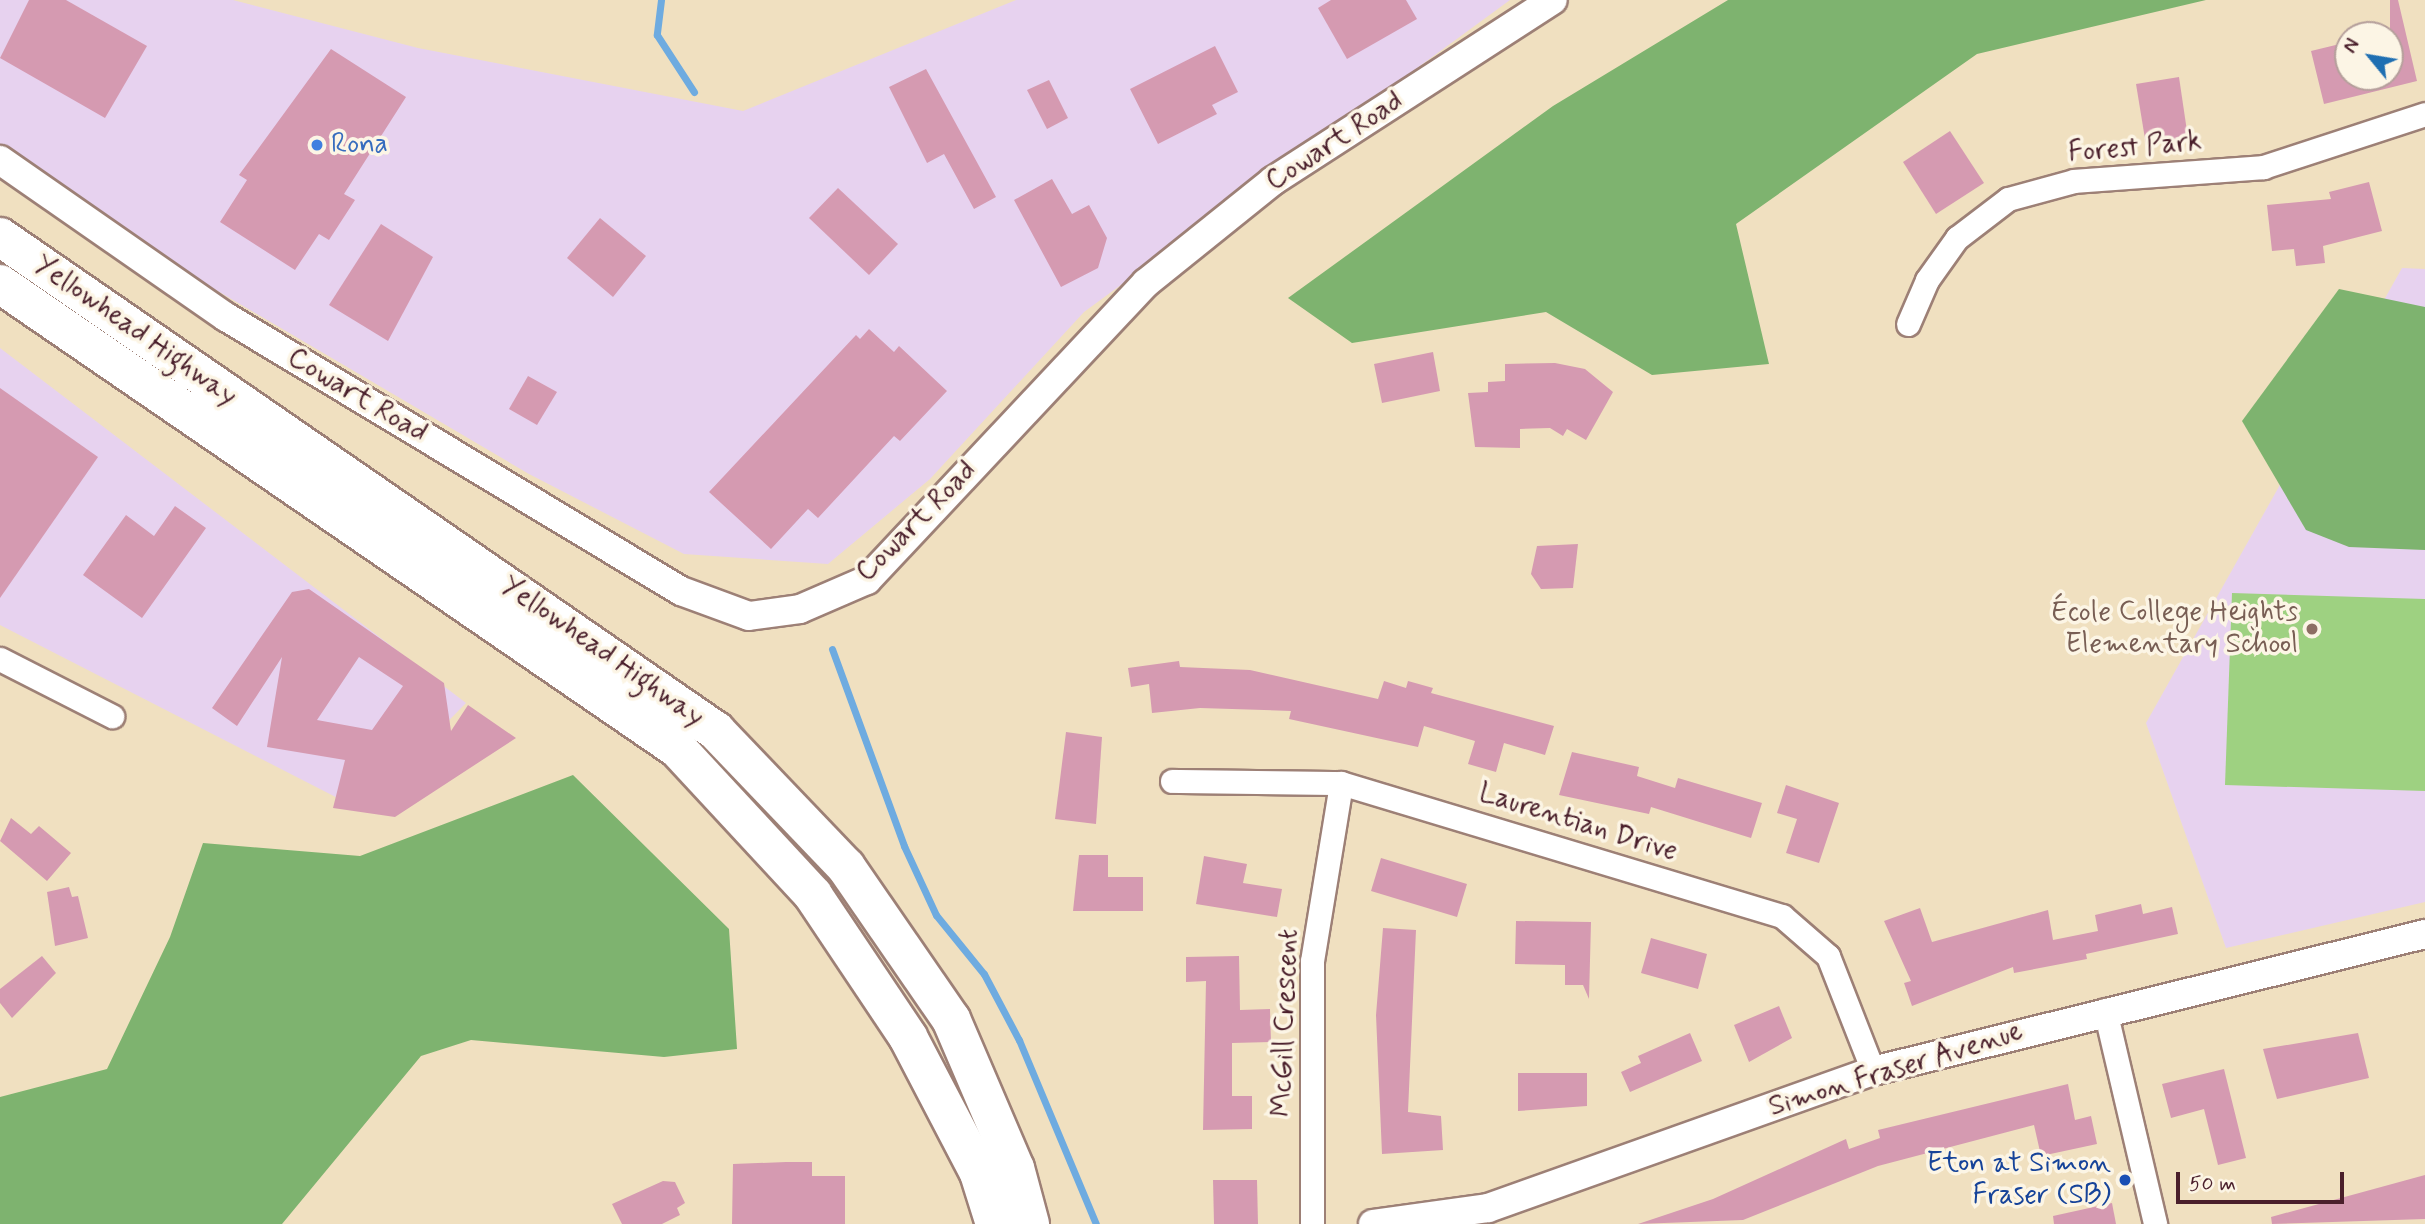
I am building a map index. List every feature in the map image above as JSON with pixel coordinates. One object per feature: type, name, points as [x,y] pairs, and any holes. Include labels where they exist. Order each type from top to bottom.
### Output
[{"type":"highway","name":"Yellowhead Highway","points":[[0,237],[716,731],[846,867],[951,1019],[1015,1168],[1030,1224]]},
{"type":"highway","name":"Yellowhead Highway","points":[[0,284],[678,749],[813,895],[835,927],[908,1037],[979,1173],[995,1224]]},
{"type":"street","name":"Cowart Road","points":[[0,160],[226,317],[681,591],[749,616],[800,610],[867,580],[1146,283],[1273,181],[1553,0]]},
{"type":"street","name":"Forest Park","points":[[1908,324],[1927,280],[1957,238],[2008,199],[2074,181],[2263,167],[2425,114]]},
{"type":"street","points":[[0,659],[112,716]]},
{"type":"street","name":"Laurentian Drive","points":[[1172,781],[1341,783],[1783,916],[1828,956],[1873,1071]]},
{"type":"street","name":"McGill Crescent","points":[[1312,1224],[1312,961],[1341,783]]},
{"type":"street","name":"Simon Fraser Avenue","points":[[1373,1224],[1488,1208],[1873,1071],[2105,1010],[2425,934]]},
{"type":"street","points":[[2105,1010],[2155,1224]]},
{"type":"shaded area","points":[[0,0],[233,0],[418,48],[743,111],[1016,0],[1510,0],[1084,312],[930,479],[828,564],[684,554],[529,474],[0,163]]},
{"type":"shaded area","name":"École College Heights Elementary School","points":[[2402,268],[2425,269],[2425,902],[2226,948],[2146,723]]},
{"type":"shaded area","points":[[0,348],[466,703],[361,810],[0,625]]},
{"type":"green space","points":[[1728,0],[2206,0],[1977,54],[1736,224],[1769,364],[1652,375],[1546,312],[1352,343],[1288,298],[1553,106]]},
{"type":"green space","points":[[2339,289],[2425,307],[2425,550],[2349,547],[2306,530],[2242,421]]},
{"type":"green space","points":[[2232,593],[2425,599],[2425,791],[2225,785]]},
{"type":"green space","points":[[573,775],[729,929],[737,1049],[664,1057],[471,1040],[421,1056],[282,1224],[0,1224],[0,1097],[107,1069],[170,937],[203,843],[360,856]]},
{"type":"building","points":[[29,0],[66,0],[147,46],[105,118],[0,58]]},
{"type":"building","points":[[1331,0],[1406,0],[1417,19],[1347,59],[1318,8]]},
{"type":"building","points":[[2390,0],[2398,0],[2403,21],[2390,21]]},
{"type":"building","points":[[2404,26],[2417,81],[2404,84]]},
{"type":"building","points":[[2334,45],[2334,91],[2377,91],[2324,104],[2311,51]]},
{"type":"building","points":[[1215,46],[1238,92],[1212,105],[1217,114],[1158,144],[1130,89]]},
{"type":"building","name":"Rona","points":[[331,49],[406,97],[344,194],[355,200],[329,240],[319,234],[295,270],[220,222],[247,180],[239,175]]},
{"type":"building","points":[[926,69],[996,197],[974,209],[944,154],[927,163],[889,87]]},
{"type":"building","points":[[2179,77],[2188,138],[2146,145],[2136,84]]},
{"type":"building","points":[[1049,80],[1068,118],[1047,129],[1027,90]]},
{"type":"building","points":[[1950,131],[1984,183],[1936,214],[1903,162]]},
{"type":"building","points":[[1052,179],[1072,214],[1089,205],[1107,238],[1098,268],[1061,287],[1014,200]]},
{"type":"building","points":[[2369,182],[2382,231],[2323,246],[2325,263],[2296,266],[2294,249],[2272,251],[2267,205],[2331,199],[2329,192]]},
{"type":"building","points":[[838,188],[898,244],[869,275],[809,218]]},
{"type":"building","points":[[600,218],[646,256],[613,297],[567,258]]},
{"type":"building","points":[[381,224],[433,257],[388,341],[329,305]]},
{"type":"building","points":[[869,329],[894,352],[899,346],[947,391],[900,441],[894,436],[818,518],[808,509],[771,549],[709,492],[856,335],[860,339]]},
{"type":"building","points":[[1433,352],[1440,391],[1382,403],[1374,364]]},
{"type":"building","points":[[1555,363],[1585,369],[1613,392],[1586,440],[1567,429],[1563,436],[1550,428],[1520,429],[1520,448],[1475,447],[1468,393],[1488,392],[1488,382],[1505,381],[1505,364]]},
{"type":"building","points":[[528,376],[557,392],[537,425],[509,409]]},
{"type":"building","points":[[0,388],[98,457],[0,598]]},
{"type":"building","points":[[175,506],[206,528],[142,618],[83,575],[126,515],[154,536]]},
{"type":"building","points":[[1578,544],[1573,588],[1541,589],[1531,574],[1537,546]]},
{"type":"building","points":[[309,589],[444,683],[451,731],[468,705],[516,738],[395,817],[333,808],[345,760],[267,747],[282,657],[237,726],[212,708],[292,592]],"holes":[[[359,657],[403,686],[372,730],[317,720]]]},
{"type":"building","points":[[1179,661],[1180,667],[1250,670],[1378,699],[1384,681],[1406,688],[1408,681],[1433,688],[1431,693],[1554,726],[1545,755],[1504,743],[1496,772],[1468,764],[1475,741],[1424,726],[1418,747],[1289,719],[1291,711],[1200,708],[1152,713],[1149,684],[1131,687],[1128,668]]},
{"type":"building","points":[[1066,732],[1102,737],[1096,824],[1055,819]]},
{"type":"building","points":[[1572,752],[1639,767],[1637,776],[1675,788],[1678,778],[1762,803],[1751,838],[1651,807],[1649,814],[1559,795]]},
{"type":"building","points":[[1786,785],[1839,803],[1819,863],[1786,853],[1797,819],[1777,813]]},
{"type":"building","points":[[11,818],[31,834],[39,826],[71,853],[47,881],[0,841]]},
{"type":"building","points":[[1079,855],[1108,855],[1108,877],[1143,877],[1143,911],[1073,911]]},
{"type":"building","points":[[1204,856],[1247,864],[1243,883],[1282,889],[1277,917],[1196,904]]},
{"type":"building","points":[[1381,858],[1467,884],[1457,917],[1371,891]]},
{"type":"building","points":[[69,887],[72,897],[78,896],[88,938],[55,946],[47,892]]},
{"type":"building","points":[[2141,904],[2143,914],[2172,907],[2178,934],[2086,954],[2087,959],[2014,973],[2013,967],[1912,1006],[1904,983],[1911,981],[1884,921],[1920,908],[1932,942],[2048,910],[2053,940],[2098,931],[2095,915]]},
{"type":"building","points":[[1516,921],[1591,922],[1589,999],[1583,985],[1565,985],[1565,965],[1515,964]]},
{"type":"building","points":[[1383,928],[1416,930],[1408,1112],[1441,1116],[1443,1150],[1382,1154],[1376,1015]]},
{"type":"building","points":[[1651,938],[1707,954],[1698,989],[1641,973]]},
{"type":"building","points":[[42,956],[56,973],[12,1018],[0,1003],[0,989]]},
{"type":"building","points":[[1239,956],[1240,1010],[1270,1009],[1271,1042],[1232,1043],[1232,1096],[1252,1096],[1252,1129],[1203,1130],[1206,981],[1186,982],[1186,957]]},
{"type":"building","points":[[1779,1006],[1792,1038],[1749,1062],[1734,1025]]},
{"type":"building","points":[[1690,1033],[1702,1061],[1630,1092],[1621,1072],[1641,1063],[1638,1056]]},
{"type":"building","points":[[2358,1033],[2369,1078],[2277,1099],[2263,1049]]},
{"type":"building","points":[[2224,1069],[2246,1158],[2218,1165],[2204,1109],[2171,1118],[2162,1084]]},
{"type":"building","points":[[1518,1073],[1587,1073],[1587,1106],[1518,1111]]},
{"type":"building","points":[[2068,1084],[2075,1120],[2091,1116],[2097,1144],[2041,1156],[2034,1125],[1878,1166],[1743,1220],[1638,1224],[1713,1199],[1846,1139],[1849,1149],[1880,1138],[1878,1130]]},
{"type":"building","points":[[812,1162],[812,1176],[845,1176],[845,1224],[732,1224],[733,1164]]},
{"type":"building","points":[[2425,1175],[2425,1219],[2272,1224],[2271,1217]]},
{"type":"building","points":[[1213,1180],[1257,1180],[1258,1224],[1214,1224]]},
{"type":"building","points":[[663,1181],[675,1182],[685,1203],[677,1208],[680,1215],[662,1224],[622,1224],[612,1204]]},
{"type":"building","points":[[2112,1203],[2116,1224],[2054,1224],[2053,1216]]},
{"type":"waterway","points":[[661,0],[657,35],[694,92]]},
{"type":"waterway","points":[[832,649],[904,846],[936,915],[984,974],[1019,1040],[1096,1224]]},
{"type":"place","name":"Rona","points":[[317,145]]},
{"type":"place","name":"École College Heights Elementary School","points":[[2312,629]]},
{"type":"place","name":"Eton at Simon Fraser (SB)","points":[[2125,1180]]}]
